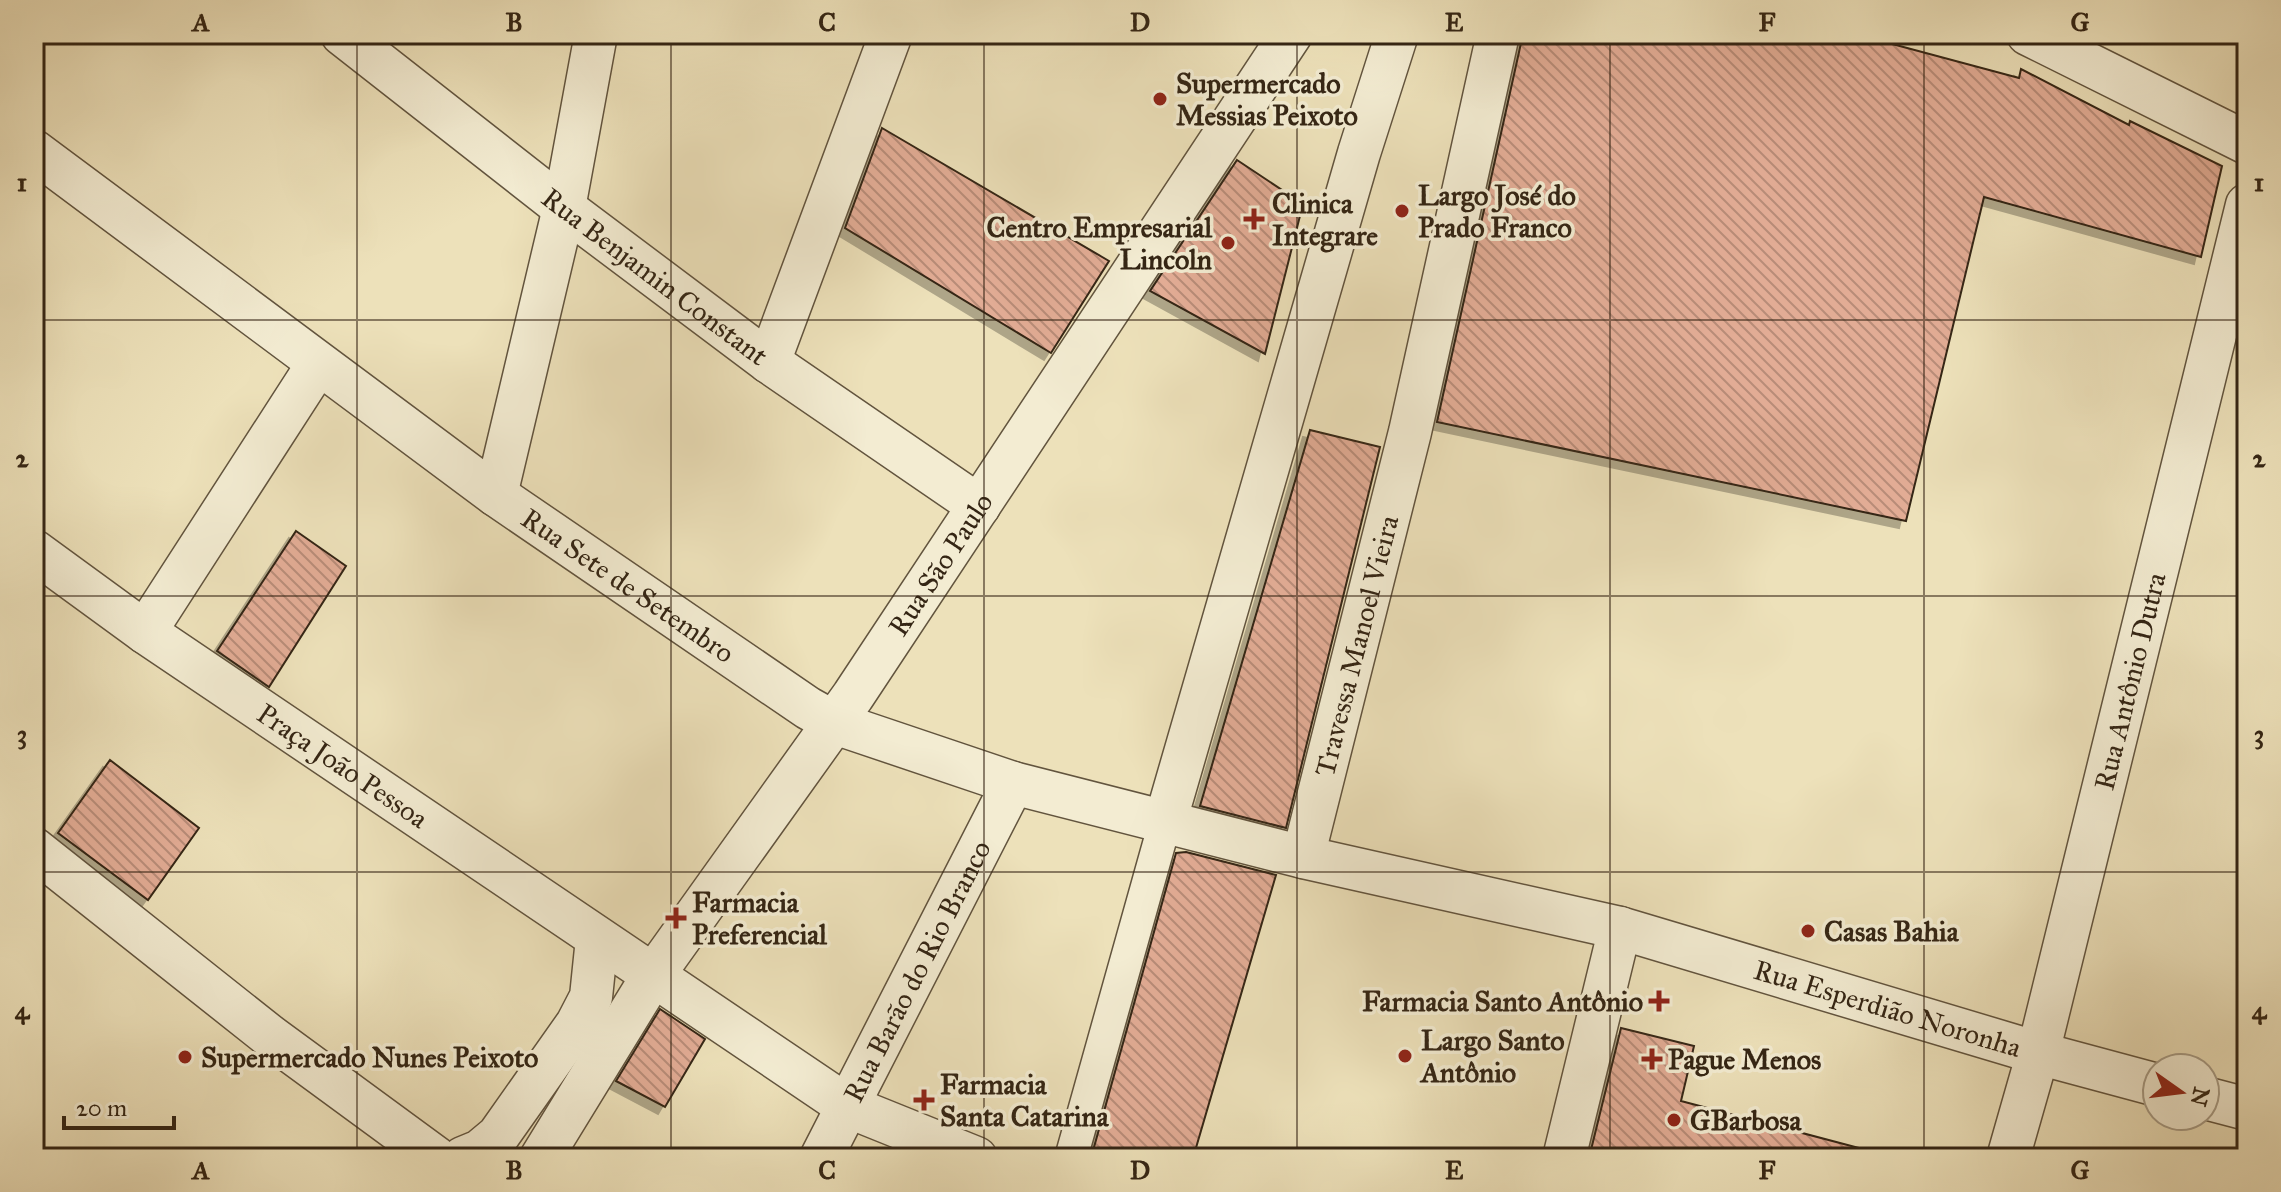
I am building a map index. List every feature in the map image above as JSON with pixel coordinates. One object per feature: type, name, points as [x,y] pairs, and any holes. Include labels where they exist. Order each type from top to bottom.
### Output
[{"type":"street","name":"Rua Benjamin Constant","points":[[342,34],[564,208],[769,362],[979,506]]},
{"type":"street","points":[[496,495],[564,208],[596,34]]},
{"type":"street","points":[[769,362],[891,34]]},
{"type":"street","name":"Rua São Paulo","points":[[541,1158],[652,977],[835,723],[1291,34]]},
{"type":"street","points":[[1071,1158],[1359,153],[1397,34]]},
{"type":"street","name":"Travessa Manoel Vieira","points":[[1303,857],[1410,432],[1498,34]]},
{"type":"street","points":[[2028,34],[2247,143]]},
{"type":"street","name":"Rua Sete de Setembro","points":[[34,151],[496,495],[808,708],[835,723],[1013,783],[1166,819],[1303,857]]},
{"type":"street","name":"Rua Antônio Dutra","points":[[2008,1158],[2038,1053],[2247,205]]},
{"type":"street","points":[[145,632],[318,364]]},
{"type":"street","name":"Praça João Pessoa","points":[[34,551],[145,632],[847,1106],[976,1158]]},
{"type":"street","name":"Rua Barão do Rio Branco","points":[[821,1158],[1013,783]]},
{"type":"street","points":[[34,849],[271,1037],[436,1158]]},
{"type":"street","points":[[1303,857],[1620,928],[1564,1158]]},
{"type":"street","name":"Rua Esperdião Noronha","points":[[1620,928],[2141,1081]]},
{"type":"street","points":[[463,1158],[480,1151],[498,1136],[577,1024],[591,997],[597,939]]},
{"type":"street","points":[[2221,1102],[2247,1109]]},
{"type":"building","points":[[1523,34],[1855,34],[2019,78],[2021,69],[2129,125],[2130,121],[2222,166],[2201,257],[1984,197],[1906,521],[1437,422]]},
{"type":"building","points":[[882,128],[1109,261],[1051,353],[845,228]]},
{"type":"building","name":"Centro Empresarial Lincoln","points":[[1237,160],[1303,204],[1265,354],[1150,291]]},
{"type":"building","points":[[1310,430],[1380,447],[1286,828],[1200,806]]},
{"type":"building","points":[[296,531],[346,566],[269,687],[217,651]]},
{"type":"building","points":[[110,760],[199,828],[148,900],[58,833]]},
{"type":"building","points":[[1186,852],[1276,875],[1193,1158],[1091,1158],[1176,853]]},
{"type":"building","points":[[660,1009],[705,1039],[665,1107],[616,1081]]},
{"type":"building","name":"GBarbosa","points":[[1621,1028],[1694,1046],[1681,1101],[1859,1148],[1858,1158],[1589,1158]]},
{"type":"place","name":"Supermercado Messias Peixoto","points":[[1160,99]]},
{"type":"place","name":"Largo José do Prado Franco","points":[[1402,211]]},
{"type":"place","name":"Clinica Integrare","points":[[1254,219]]},
{"type":"place","name":"Centro Empresarial Lincoln","points":[[1228,243]]},
{"type":"place","name":"Farmacia Preferencial","points":[[676,918]]},
{"type":"place","name":"Casas Bahia","points":[[1808,931]]},
{"type":"place","name":"Farmacia Santo Antônio","points":[[1659,1001]]},
{"type":"place","name":"Largo Santo Antônio","points":[[1405,1056]]},
{"type":"place","name":"Supermercado Nunes Peixoto","points":[[185,1057]]},
{"type":"place","name":"Pague Menos","points":[[1652,1059]]},
{"type":"place","name":"Farmacia Santa Catarina","points":[[924,1100]]},
{"type":"place","name":"GBarbosa","points":[[1674,1120]]}]
